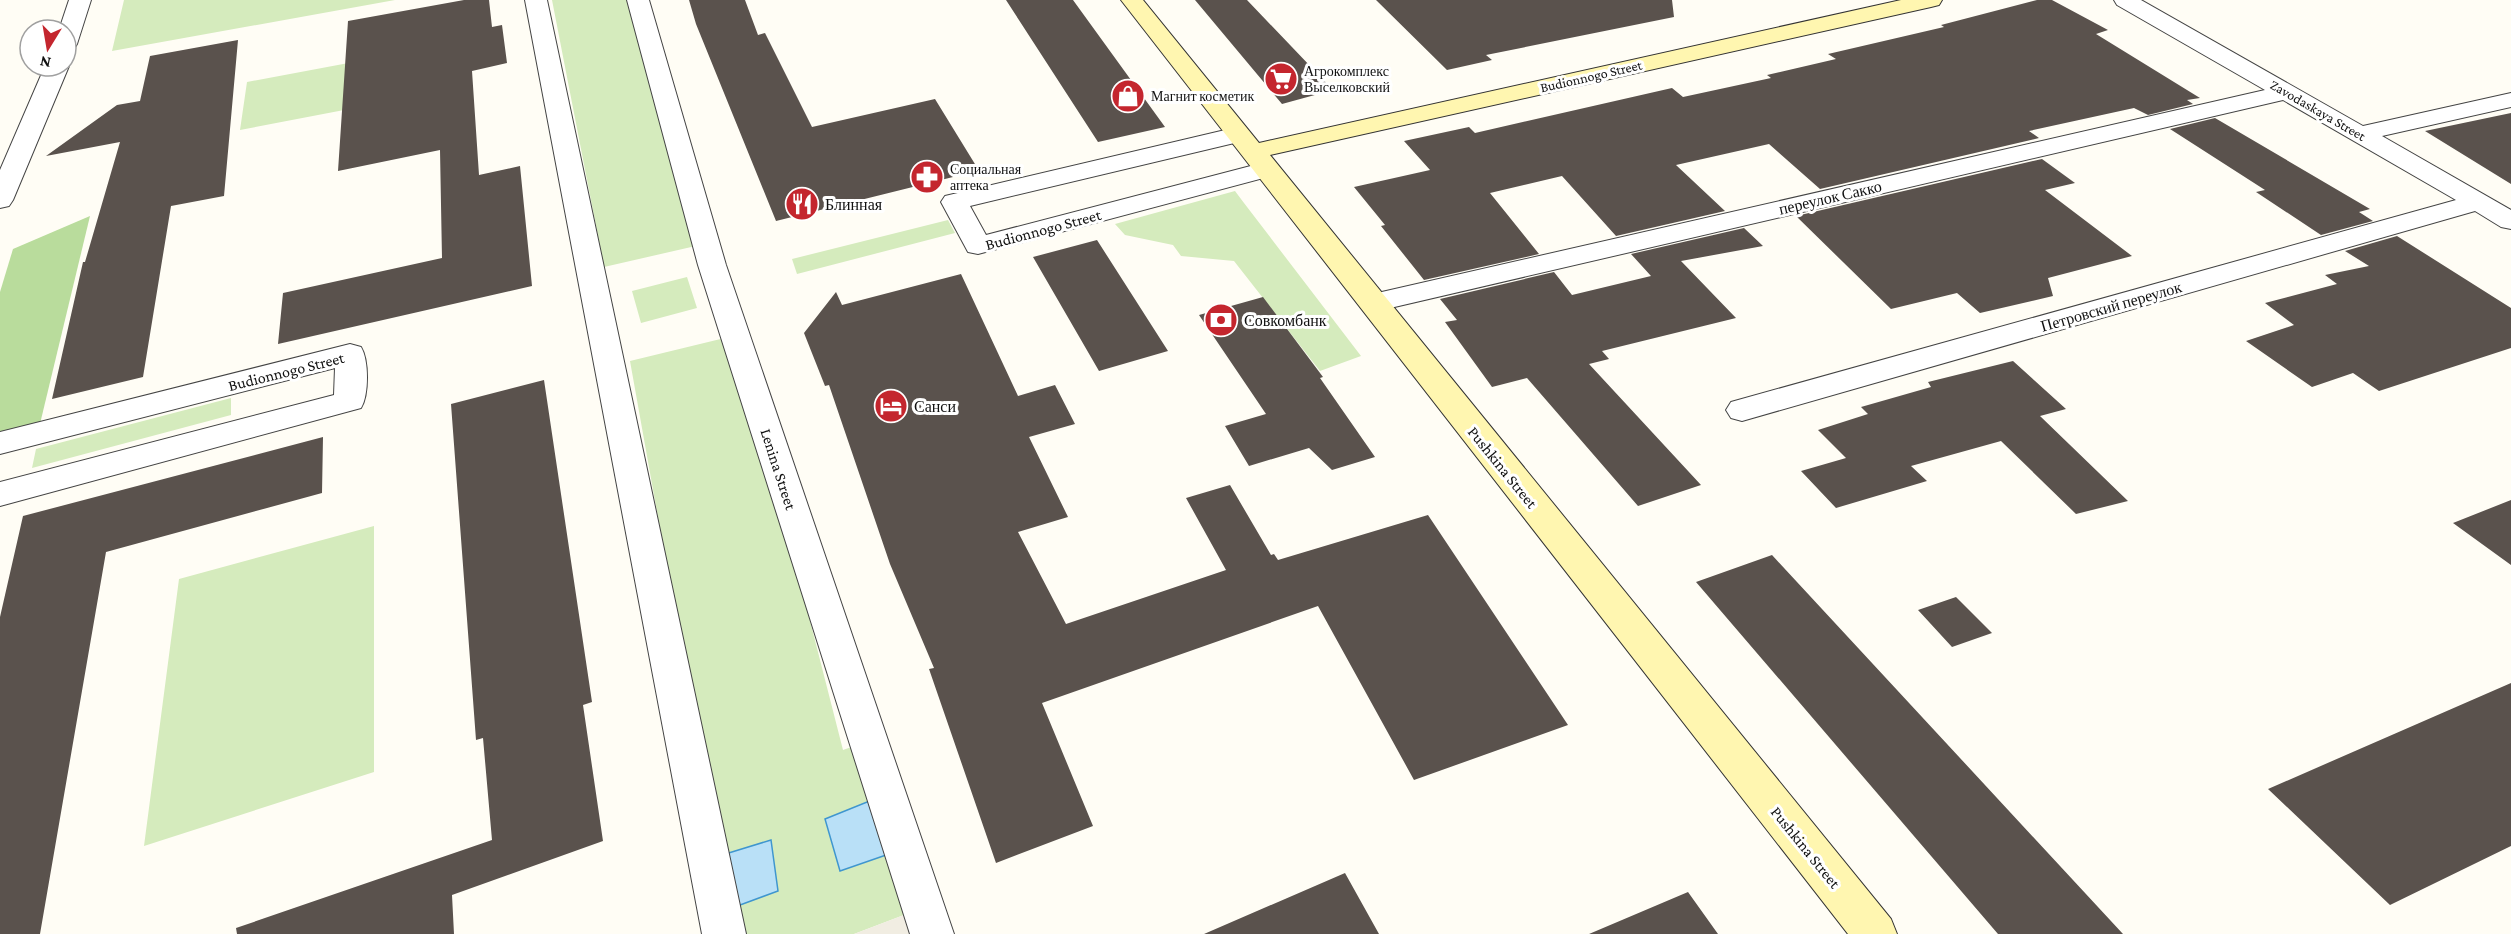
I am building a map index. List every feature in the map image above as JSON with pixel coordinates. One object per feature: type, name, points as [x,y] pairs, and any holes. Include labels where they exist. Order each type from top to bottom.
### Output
[{"type":"main road","name":"Pushkina Street","points":[[1132,0],[1875,934]]},
{"type":"main road","name":"Budionnogo Street","points":[[1252,152],[1931,0]]},
{"type":"street","points":[[74,18],[80,0]]},
{"type":"street","points":[[536,0],[724,934]]},
{"type":"street","name":"Lenina Street","points":[[638,0],[712,265],[933,934]]},
{"type":"street","name":"Zavodaskaya Street","points":[[2125,0],[2511,220]]},
{"type":"street","points":[[0,200],[52,78]]},
{"type":"street","name":"переулок Сакко","points":[[1373,303],[2287,92]]},
{"type":"street","points":[[2359,134],[2511,100]]},
{"type":"street","name":"Budionnogo Street","points":[[1252,152],[978,246],[954,202],[1252,152]]},
{"type":"street","name":"Петровский переулок","points":[[1743,410],[2479,202]]},
{"type":"street","name":"Budionnogo Street","points":[[0,443],[351,354],[350,400],[0,494]]},
{"type":"green space","points":[[124,0],[395,0],[112,51]]},
{"type":"green space","points":[[552,0],[631,0],[700,245],[604,267]]},
{"type":"green space","points":[[455,43],[459,88],[240,130],[247,82]]},
{"type":"green space","points":[[1235,191],[1361,356],[1320,371],[1234,261],[1181,256],[1173,245],[1125,235],[1115,224]]},
{"type":"green space","points":[[90,216],[39,428],[0,437],[0,292],[13,249]]},
{"type":"green space","points":[[948,220],[955,233],[797,274],[792,259]]},
{"type":"green space","points":[[687,277],[697,308],[641,323],[632,291]]},
{"type":"green space","points":[[737,335],[843,750],[871,740],[925,907],[854,934],[728,934],[713,825],[630,361]]},
{"type":"green space","points":[[231,398],[231,415],[32,468],[36,449]]},
{"type":"green space","points":[[374,526],[374,772],[144,846],[179,579]]},
{"type":"shaded area","points":[[925,907],[932,934],[854,934]]},
{"type":"water","points":[[872,800],[889,854],[840,871],[825,819]]},
{"type":"water","points":[[771,840],[778,891],[732,908],[722,855]]},
{"type":"building","points":[[464,0],[489,0],[492,27],[502,25],[507,63],[472,71],[479,175],[520,166],[532,286],[278,344],[283,293],[442,258],[440,150],[338,171],[348,21]]},
{"type":"building","points":[[689,0],[745,0],[758,35],[765,33],[812,127],[935,99],[978,169],[776,221],[696,24]]},
{"type":"building","points":[[1006,0],[1073,0],[1165,127],[1098,142]]},
{"type":"building","points":[[1195,0],[1247,0],[1333,90],[1282,104]]},
{"type":"building","points":[[1376,0],[1672,0],[1674,17],[1486,55],[1492,60],[1447,70]]},
{"type":"building","points":[[2037,0],[2052,0],[2108,30],[2096,34],[2200,98],[2187,100],[2193,104],[2148,115],[2134,108],[2029,131],[2039,138],[1820,189],[1769,144],[1676,165],[1725,211],[1616,236],[1562,176],[1490,193],[1539,254],[1424,280],[1381,226],[1385,225],[1354,187],[1430,170],[1404,141],[1469,127],[1475,133],[1672,88],[1683,97],[1771,78],[1767,75],[1836,59],[1828,54],[1944,27],[1941,25]]},
{"type":"building","points":[[238,40],[224,196],[171,206],[143,377],[52,399],[83,262],[85,262],[120,142],[46,156],[117,105],[140,101],[150,56]]},
{"type":"building","points":[[2511,113],[2511,184],[2425,131]]},
{"type":"building","points":[[2215,118],[2370,209],[2359,212],[2373,221],[2321,235],[2256,192],[2265,190],[2170,129]]},
{"type":"building","points":[[2042,159],[2075,183],[2045,190],[2132,256],[2048,278],[2053,296],[1980,313],[1957,293],[1891,309],[1796,216]]},
{"type":"building","points":[[1744,228],[1763,246],[1681,261],[1736,318],[1602,351],[1609,359],[1589,364],[1701,485],[1638,506],[1527,378],[1492,387],[1445,322],[1457,320],[1440,299],[1554,272],[1572,295],[1651,276],[1631,254]]},
{"type":"building","points":[[2397,236],[2511,308],[2511,348],[2379,391],[2353,373],[2312,387],[2246,341],[2294,325],[2265,303],[2337,284],[2325,275],[2369,266],[2345,251]]},
{"type":"building","points":[[1097,240],[1168,351],[1099,371],[1033,257]]},
{"type":"building","points":[[961,274],[1018,396],[1055,385],[1075,424],[1029,437],[1068,517],[1018,532],[1066,624],[1226,570],[1186,498],[1230,485],[1271,555],[1274,554],[1278,560],[1428,515],[1568,725],[1414,780],[1318,606],[1042,703],[1093,826],[996,863],[929,669],[934,668],[890,564],[829,385],[825,386],[804,333],[836,292],[842,305]]},
{"type":"building","points":[[1263,297],[1323,377],[1320,378],[1375,457],[1332,470],[1309,448],[1249,466],[1225,426],[1266,414],[1199,315]]},
{"type":"building","points":[[2013,361],[2066,409],[2040,416],[2128,501],[2076,514],[2001,441],[1911,466],[1927,481],[1836,508],[1801,471],[1846,458],[1818,430],[1868,414],[1861,407],[1931,387],[1928,382]]},
{"type":"building","points":[[544,380],[592,702],[583,705],[603,841],[452,895],[454,934],[237,934],[236,928],[492,840],[483,738],[476,740],[451,404]]},
{"type":"building","points":[[323,437],[322,493],[106,552],[40,934],[0,934],[0,617],[23,516]]},
{"type":"building","points":[[2511,500],[2511,565],[2453,523]]},
{"type":"building","points":[[1772,555],[2123,934],[1998,934],[1696,582]]},
{"type":"building","points":[[1956,597],[1992,633],[1952,647],[1918,610]]},
{"type":"building","points":[[2511,683],[2511,846],[2390,905],[2268,789]]},
{"type":"building","points":[[1345,873],[1379,934],[1204,934]]},
{"type":"building","points":[[1688,892],[1718,934],[1589,934]]},
{"type":"place","name":"Агрокомплекс Выселковский","points":[[1281,79]]},
{"type":"place","name":"Магнит косметик","points":[[1128,96]]},
{"type":"place","name":"Социальная аптека","points":[[927,177]]},
{"type":"place","name":"Блинная","points":[[802,204]]},
{"type":"place","name":"Совкомбанк","points":[[1221,320]]},
{"type":"place","name":"Санси","points":[[891,406]]}]
